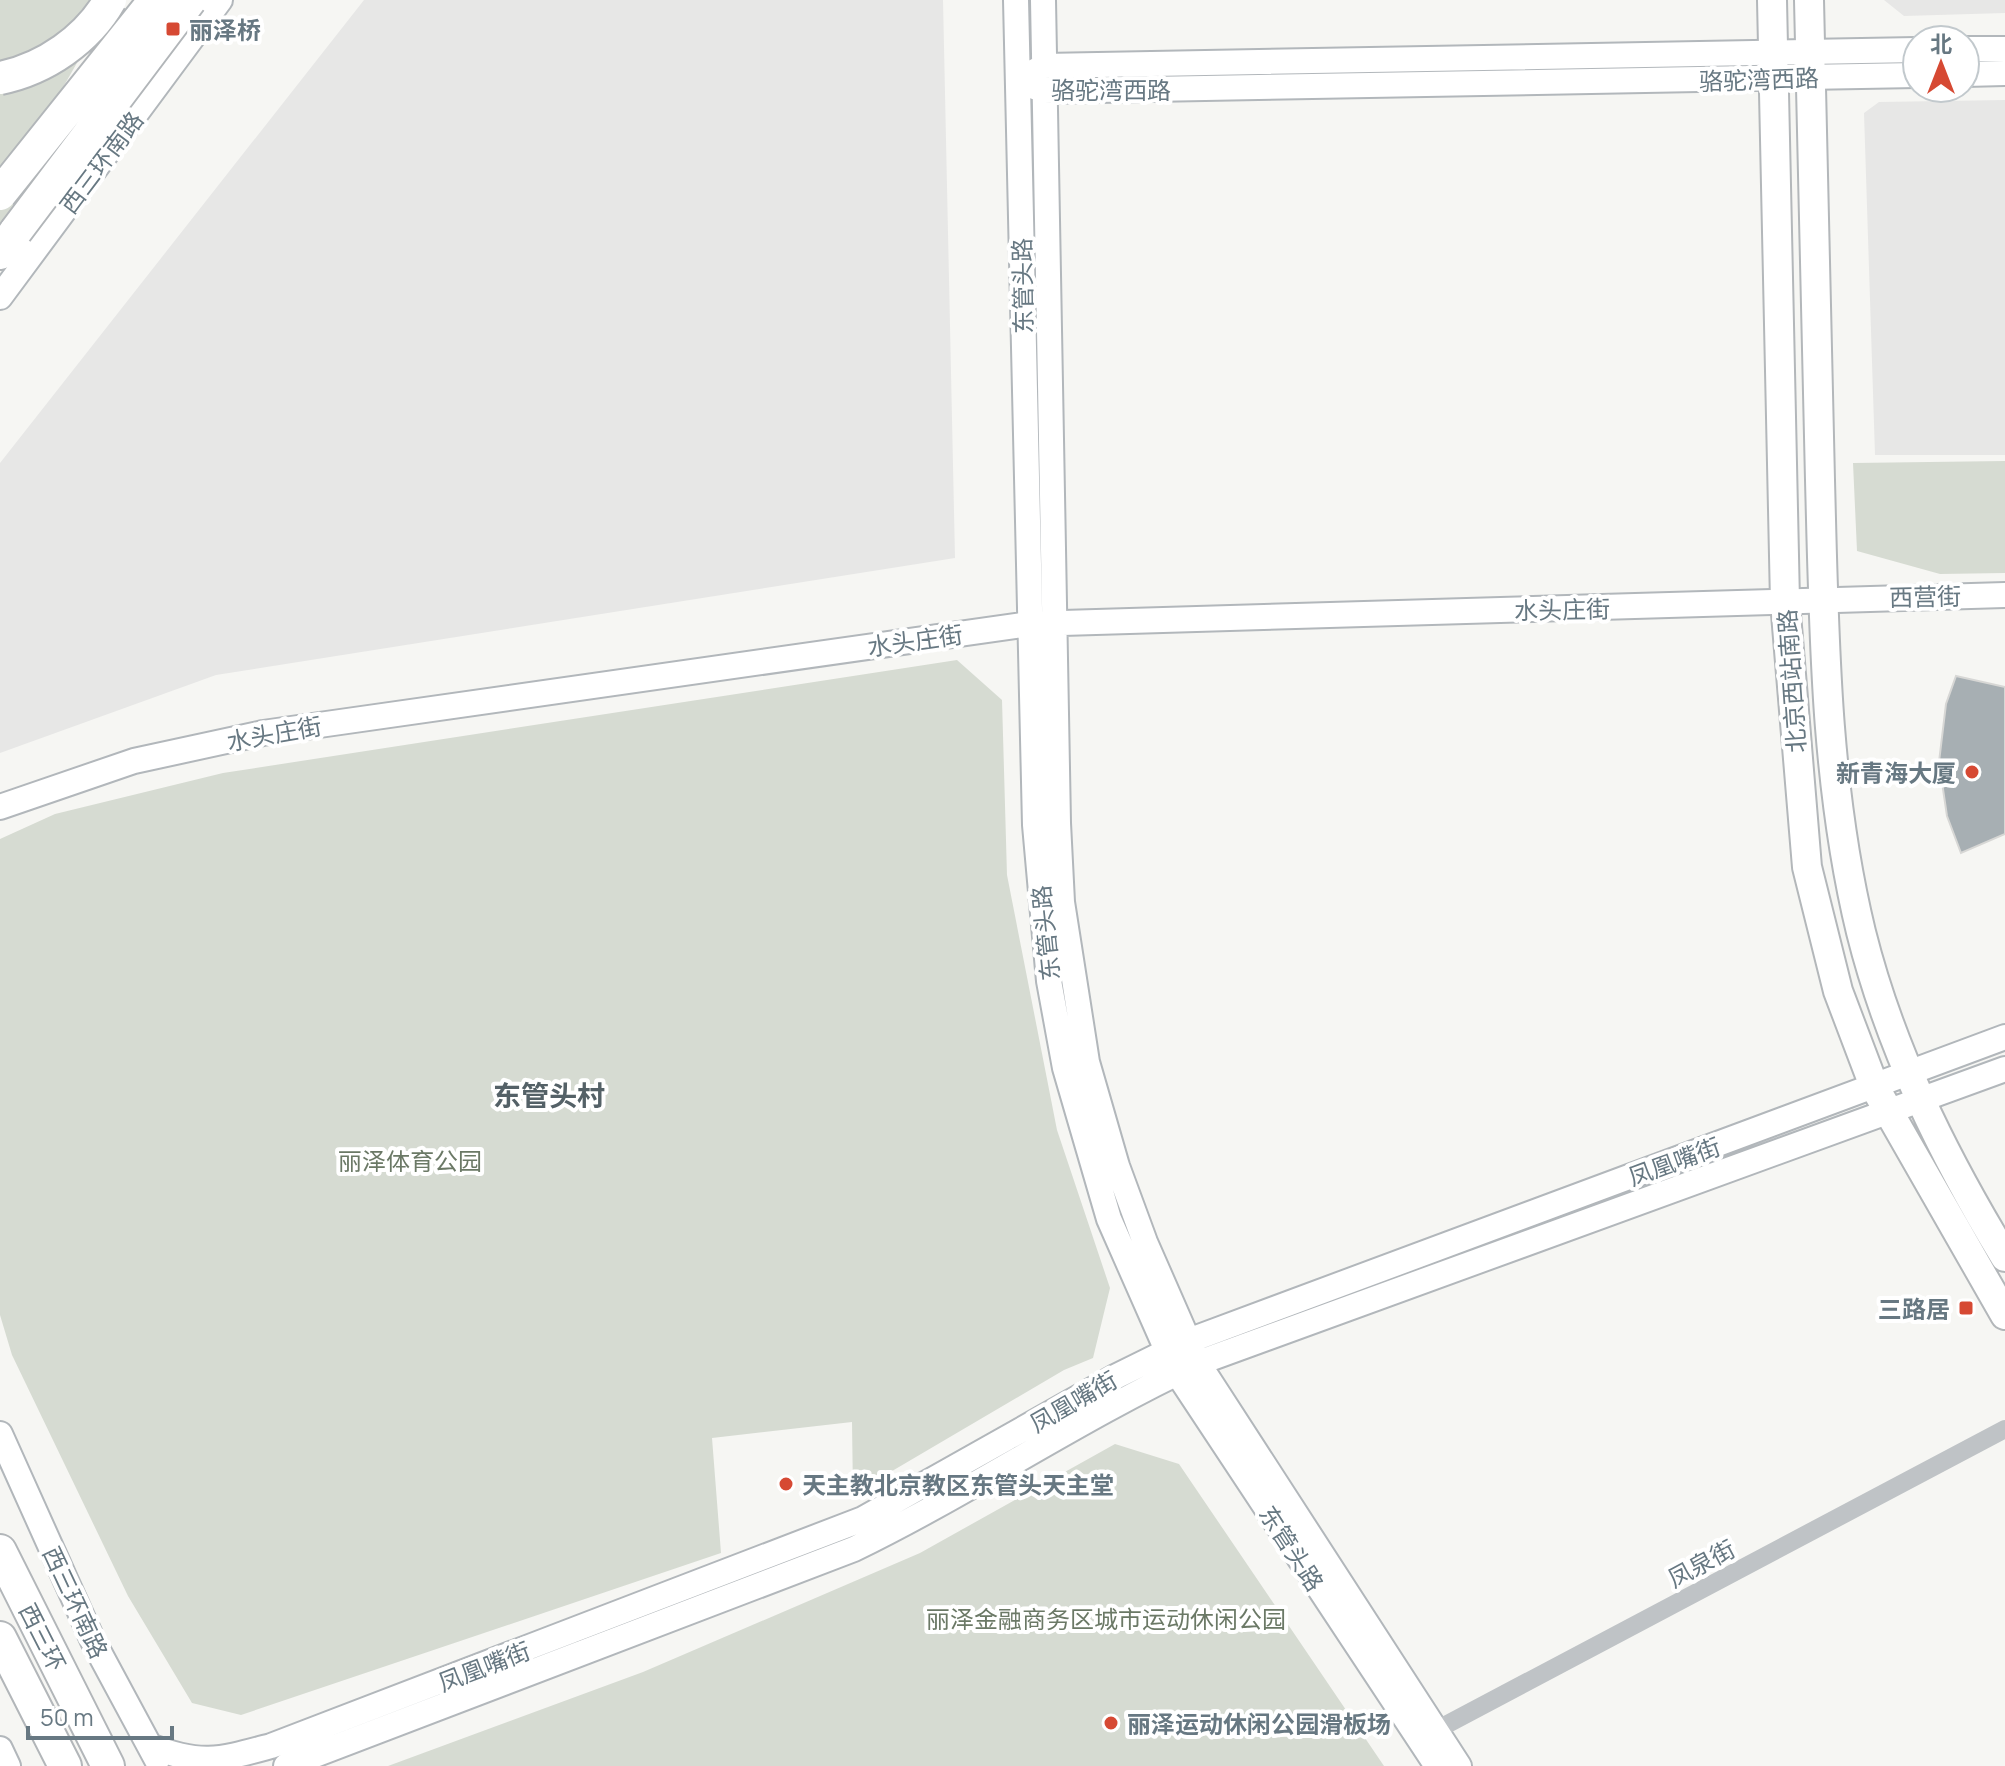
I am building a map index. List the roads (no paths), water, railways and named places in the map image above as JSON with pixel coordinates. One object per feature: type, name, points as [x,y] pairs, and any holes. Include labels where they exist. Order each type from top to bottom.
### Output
[{"type":"highway","points":[[0,78],[39,65],[56,55],[95,21],[110,0]]},
{"type":"highway","points":[[0,194],[155,0]]},
{"type":"highway","points":[[8,242],[195,13]]},
{"type":"highway","name":"西三环","points":[[0,1551],[108,1766]]},
{"type":"highway","name":"西三环","points":[[0,1638],[65,1766]]},
{"type":"main road","name":"北京西站南路","points":[[1772,0],[1785,602],[1807,867],[1838,991],[1874,1086],[2005,1315]]},
{"type":"main road","name":"北京西站南路","points":[[1809,0],[1834,599],[1828,719],[1846,863],[1862,935],[1908,1073],[1919,1100],[2005,1257]]},
{"type":"street","points":[[163,0],[195,13]]},
{"type":"street","name":"西三环南路","points":[[0,297],[195,13],[220,0]]},
{"type":"street","name":"东管头路","points":[[1016,0],[1035,825],[1049,981],[1065,1068],[1094,1175],[1182,1357],[1426,1735],[1437,1766]]},
{"type":"street","name":"东管头路","points":[[1043,0],[1062,902],[1084,1048],[1117,1166],[1182,1357]]},
{"type":"street","points":[[1981,49],[2005,49]]},
{"type":"street","name":"骆驼湾西路","points":[[1018,81],[1044,91],[1810,65],[1901,52]]},
{"type":"street","name":"骆驼湾西路","points":[[1810,65],[1901,74]]},
{"type":"street","name":"骆驼湾西路","points":[[1018,81],[1044,66],[1773,66]]},
{"type":"street","points":[[1981,74],[2005,73]]},
{"type":"street","name":"西营街","points":[[1834,599],[2005,595]]},
{"type":"street","name":"水头庄街","points":[[0,807],[134,761],[263,733],[1029,624],[1834,599]]},
{"type":"street","name":"凤凰嘴街","points":[[155,1756],[201,1761],[271,1746],[738,1570],[875,1513],[1182,1357],[2005,1037]]},
{"type":"street","name":"凤凰嘴街","points":[[286,1766],[854,1549],[1182,1357],[1891,1112],[2005,1069]]},
{"type":"street","name":"凤泉街","points":[[1426,1735],[2005,1429]]},
{"type":"street","name":"西三环南路","points":[[0,1434],[93,1641],[155,1756]]},
{"type":"street","name":"东管头路","points":[[1426,1735],[1459,1766]]},
{"type":"street","points":[[0,1749],[8,1766]]},
{"type":"place","name":"丽泽桥","points":[[173,29]]},
{"type":"place","name":"新青海大厦","points":[[1972,772]]},
{"type":"place","name":"三路居","points":[[1966,1308]]},
{"type":"place","name":"天主教北京教区东管头天主堂","points":[[786,1484]]},
{"type":"place","name":"丽泽运动休闲公园滑板场","points":[[1111,1723]]},
{"type":"district","name":"东管头村","points":[[549,1095]]},
{"type":"park label","name":"丽泽体育公园","points":[[410,1160]]},
{"type":"park label","name":"丽泽金融商务区城市运动休闲公园","points":[[1106,1618]]}]
